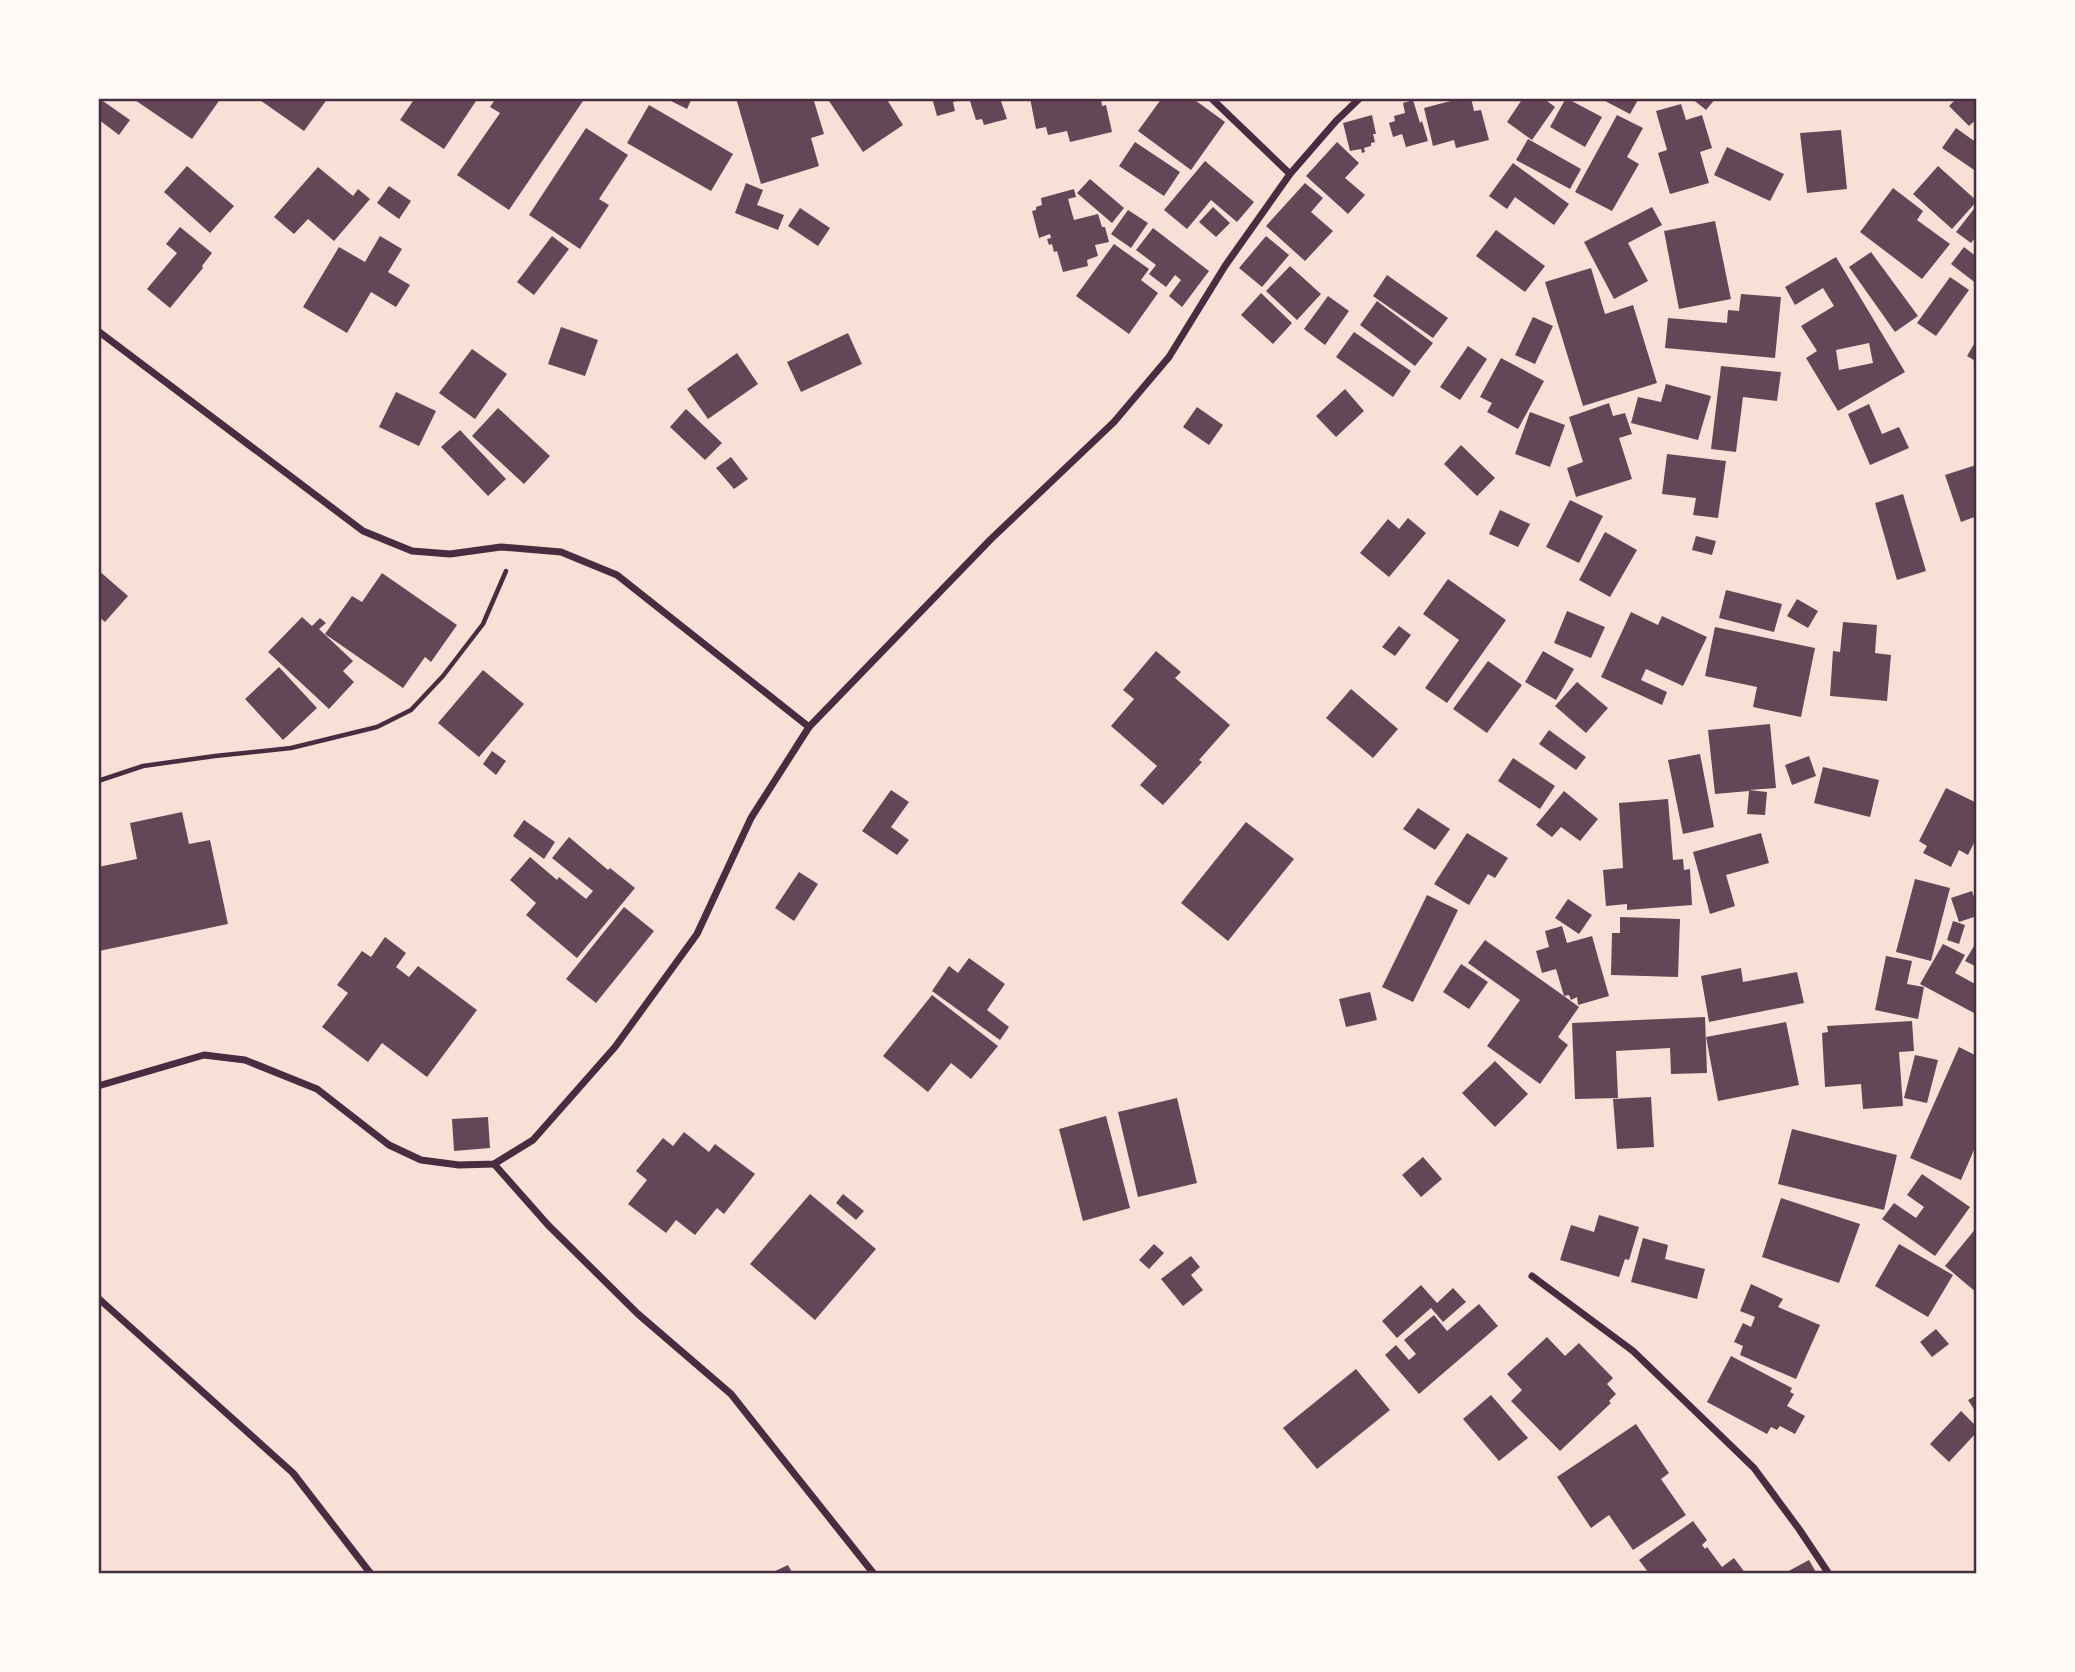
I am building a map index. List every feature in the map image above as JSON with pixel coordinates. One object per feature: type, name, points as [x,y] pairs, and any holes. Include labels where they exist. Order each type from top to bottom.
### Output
[{"type":"street","points":[[1211,98],[1290,174]]},
{"type":"street","points":[[98,1086],[204,1055],[245,1060],[317,1089],[389,1145],[421,1160],[459,1165],[494,1164],[533,1139],[615,1048],[697,934],[751,818],[809,727],[991,539],[1114,422],[1169,357],[1225,266],[1290,174],[1360,98]]},
{"type":"street","points":[[98,331],[363,531],[412,551],[450,554],[501,547],[561,552],[617,575],[809,727]]},
{"type":"street","points":[[494,1164],[548,1225],[638,1314],[731,1394],[874,1574]]},
{"type":"street","points":[[1531,1276],[1633,1352],[1754,1468],[1800,1529],[1829,1574]]},
{"type":"street","points":[[98,1298],[293,1473],[371,1574]]},
{"type":"path","points":[[98,781],[143,766],[291,748],[377,727],[411,710],[443,676],[483,624],[516,548]]},
{"type":"building","points":[[132,98],[221,98],[192,139]]},
{"type":"building","points":[[257,98],[328,98],[304,131]]},
{"type":"building","points":[[415,98],[478,98],[444,149],[400,120]]},
{"type":"building","points":[[496,98],[585,98],[509,210],[457,175],[500,113],[490,107]]},
{"type":"building","points":[[665,98],[692,98],[687,109]]},
{"type":"building","points":[[736,98],[813,98],[824,134],[811,138],[819,166],[761,184]]},
{"type":"building","points":[[827,98],[886,98],[903,125],[863,152]]},
{"type":"building","points":[[932,98],[964,99],[953,102],[955,111],[937,116]]},
{"type":"building","points":[[969,98],[1000,98],[1007,119],[984,125],[982,119],[976,120]]},
{"type":"building","points":[[1030,98],[1101,98],[1102,106],[1106,105],[1112,132],[1070,142],[1067,131],[1048,135],[1046,127],[1036,129]]},
{"type":"building","points":[[1162,98],[1192,98],[1225,122],[1191,170],[1138,131]]},
{"type":"building","points":[[1471,98],[1474,111],[1481,110],[1489,140],[1456,148],[1454,140],[1433,146],[1424,108]]},
{"type":"building","points":[[1523,98],[1543,98],[1555,107],[1532,140],[1507,122]]},
{"type":"building","points":[[1566,98],[1602,117],[1585,147],[1550,127]]},
{"type":"building","points":[[1607,98],[1639,98],[1630,114],[1605,101]]},
{"type":"building","points":[[1691,98],[1716,98],[1706,110]]},
{"type":"building","points":[[1957,98],[1977,98],[1977,119],[1969,126],[1949,106]]},
{"type":"building","points":[[100,99],[130,120],[119,135],[98,119]]},
{"type":"building","points":[[1413,100],[1428,141],[1406,147],[1402,134],[1393,137],[1389,123],[1395,121],[1394,116],[1405,113],[1403,103]]},
{"type":"building","points":[[1681,104],[1686,120],[1702,115],[1712,148],[1700,152],[1709,183],[1670,194],[1658,153],[1667,150],[1656,111]]},
{"type":"building","points":[[649,105],[733,154],[711,191],[627,143]]},
{"type":"building","points":[[1372,115],[1375,142],[1364,148],[1365,152],[1362,153],[1361,149],[1350,151],[1343,123]]},
{"type":"building","points":[[1617,115],[1643,128],[1627,157],[1639,164],[1612,211],[1575,192]]},
{"type":"building","points":[[586,128],[628,155],[599,199],[609,205],[580,249],[529,215]]},
{"type":"building","points":[[1956,128],[1977,143],[1977,172],[1942,148]]},
{"type":"building","points":[[1841,130],[1847,189],[1807,193],[1800,133]]},
{"type":"building","points":[[1528,139],[1581,169],[1570,189],[1516,160]]},
{"type":"building","points":[[1135,142],[1180,172],[1164,196],[1119,166]]},
{"type":"building","points":[[1337,142],[1359,163],[1345,178],[1365,195],[1348,214],[1306,176]]},
{"type":"building","points":[[1727,147],[1784,174],[1770,201],[1714,175]]},
{"type":"building","points":[[1205,161],[1254,202],[1237,222],[1211,200],[1187,229],[1164,210]]},
{"type":"building","points":[[1513,163],[1569,204],[1554,225],[1515,197],[1507,209],[1489,196]]},
{"type":"building","points":[[187,166],[234,206],[210,233],[164,192]]},
{"type":"building","points":[[1938,166],[1977,201],[1952,229],[1913,194]]},
{"type":"building","points":[[318,167],[353,196],[358,189],[370,199],[334,241],[308,219],[294,234],[274,217]]},
{"type":"building","points":[[1090,179],[1124,208],[1112,223],[1077,193]]},
{"type":"building","points":[[746,183],[763,190],[757,205],[784,215],[778,230],[735,213]]},
{"type":"building","points":[[1305,183],[1323,198],[1311,212],[1333,231],[1305,261],[1266,226]]},
{"type":"building","points":[[389,186],[411,201],[399,219],[377,203]]},
{"type":"building","points":[[1893,188],[1923,211],[1917,220],[1950,244],[1922,279],[1860,232]]},
{"type":"building","points":[[1074,189],[1076,197],[1068,199],[1074,220],[1098,214],[1109,242],[1095,245],[1098,256],[1087,260],[1088,266],[1063,272],[1057,251],[1054,252],[1052,244],[1049,245],[1047,239],[1051,238],[1050,234],[1039,238],[1032,211],[1042,205],[1041,198]]},
{"type":"building","points":[[1977,205],[1977,235],[1971,243],[1956,232]]},
{"type":"building","points":[[1213,207],[1230,223],[1216,237],[1199,222]]},
{"type":"building","points":[[1652,207],[1662,225],[1628,243],[1648,281],[1614,299],[1584,242]]},
{"type":"building","points":[[800,208],[830,228],[818,246],[788,226]]},
{"type":"building","points":[[1128,210],[1148,223],[1131,248],[1111,234]]},
{"type":"building","points":[[1715,221],[1731,299],[1679,309],[1664,231]]},
{"type":"building","points":[[180,227],[212,253],[170,308],[147,289],[177,253],[166,244]]},
{"type":"building","points":[[1153,228],[1209,271],[1182,307],[1169,296],[1181,280],[1175,275],[1166,287],[1149,274],[1156,265],[1136,250]]},
{"type":"building","points":[[1496,230],[1545,266],[1525,292],[1476,256]]},
{"type":"building","points":[[380,236],[402,249],[388,272],[410,285],[396,307],[371,292],[347,333],[303,307],[339,247],[365,262]]},
{"type":"building","points":[[552,236],[569,249],[534,295],[517,282]]},
{"type":"building","points":[[1266,236],[1289,255],[1262,287],[1239,268]]},
{"type":"building","points":[[1114,244],[1149,269],[1141,280],[1158,293],[1129,334],[1076,296]]},
{"type":"building","points":[[1964,247],[1977,257],[1977,284],[1951,264]]},
{"type":"building","points":[[1871,252],[1918,316],[1895,332],[1849,267]]},
{"type":"building","points":[[1836,257],[1905,372],[1838,411],[1806,358],[1817,351],[1801,326],[1834,306],[1823,288],[1795,305],[1785,287]],"holes":[[[1869,343],[1873,363],[1839,370],[1836,350]]]},
{"type":"building","points":[[1290,266],[1321,294],[1297,320],[1266,291]]},
{"type":"building","points":[[1591,268],[1605,314],[1633,305],[1657,383],[1583,406],[1545,282]]},
{"type":"building","points":[[1387,275],[1448,318],[1433,338],[1373,296]]},
{"type":"building","points":[[1950,277],[1969,290],[1936,336],[1917,323]]},
{"type":"building","points":[[1261,293],[1292,323],[1273,344],[1241,315]]},
{"type":"building","points":[[1741,294],[1781,297],[1775,358],[1665,348],[1668,318],[1727,323],[1728,310],[1739,311]]},
{"type":"building","points":[[1328,296],[1349,311],[1325,345],[1304,329]]},
{"type":"building","points":[[1377,301],[1433,343],[1415,366],[1360,325]]},
{"type":"building","points":[[1533,317],[1553,326],[1535,364],[1515,355]]},
{"type":"building","points":[[561,327],[598,340],[585,376],[548,364]]},
{"type":"building","points":[[1354,332],[1411,371],[1393,397],[1336,357]]},
{"type":"building","points":[[848,333],[862,364],[801,392],[787,362]]},
{"type":"building","points":[[1977,339],[1977,362],[1967,356]]},
{"type":"building","points":[[1468,346],[1487,359],[1460,400],[1440,387]]},
{"type":"building","points":[[472,349],[507,374],[475,419],[439,393]]},
{"type":"building","points":[[737,353],[758,384],[708,419],[687,389]]},
{"type":"building","points":[[1501,358],[1544,381],[1518,429],[1487,412],[1492,403],[1480,397]]},
{"type":"building","points":[[1721,366],[1781,372],[1777,401],[1743,397],[1736,452],[1711,449]]},
{"type":"building","points":[[1666,384],[1711,396],[1698,440],[1631,423],[1638,397],[1661,402]]},
{"type":"building","points":[[1345,389],[1364,411],[1336,437],[1316,416]]},
{"type":"building","points":[[396,392],[436,411],[419,446],[379,427]]},
{"type":"building","points":[[1609,403],[1613,416],[1625,413],[1632,434],[1619,438],[1632,479],[1576,497],[1567,468],[1583,462],[1569,417]]},
{"type":"building","points":[[1869,404],[1882,434],[1899,427],[1909,448],[1870,465],[1848,414]]},
{"type":"building","points":[[1197,407],[1223,425],[1209,445],[1183,427]]},
{"type":"building","points":[[498,408],[550,456],[524,484],[472,436]]},
{"type":"building","points":[[686,409],[722,443],[705,460],[670,427]]},
{"type":"building","points":[[1530,412],[1565,425],[1550,467],[1515,454]]},
{"type":"building","points":[[460,430],[506,479],[488,496],[441,447]]},
{"type":"building","points":[[1461,445],[1495,478],[1477,496],[1444,464]]},
{"type":"building","points":[[1667,454],[1726,461],[1718,518],[1693,515],[1696,498],[1662,494]]},
{"type":"building","points":[[731,457],[748,479],[734,489],[716,468]]},
{"type":"building","points":[[1976,465],[1977,516],[1961,522],[1945,475]]},
{"type":"building","points":[[1903,494],[1926,571],[1897,580],[1875,503]]},
{"type":"building","points":[[1570,500],[1603,516],[1579,563],[1546,547]]},
{"type":"building","points":[[1500,510],[1530,524],[1518,547],[1489,534]]},
{"type":"building","points":[[1408,518],[1426,533],[1389,577],[1360,553],[1388,519],[1399,529]]},
{"type":"building","points":[[1605,532],[1637,550],[1610,597],[1579,580]]},
{"type":"building","points":[[1696,536],[1716,541],[1712,555],[1692,550]]},
{"type":"building","points":[[98,570],[128,596],[105,622],[98,616]]},
{"type":"building","points":[[382,573],[457,625],[431,662],[425,657],[403,688],[325,634],[352,596],[362,602]]},
{"type":"building","points":[[1448,579],[1506,620],[1447,703],[1425,688],[1459,640],[1423,614]]},
{"type":"building","points":[[1726,590],[1782,604],[1774,632],[1719,618]]},
{"type":"building","points":[[1797,599],[1818,611],[1808,628],[1787,616]]},
{"type":"building","points":[[1567,611],[1605,627],[1591,658],[1554,643]]},
{"type":"building","points":[[1631,612],[1658,625],[1662,616],[1707,637],[1683,686],[1646,669],[1641,680],[1667,692],[1662,705],[1601,677]]},
{"type":"building","points":[[302,617],[312,626],[320,618],[326,623],[319,629],[353,661],[343,671],[354,682],[329,709],[268,652]]},
{"type":"building","points":[[1843,622],[1877,625],[1875,653],[1891,655],[1887,701],[1830,696],[1833,651],[1840,652]]},
{"type":"building","points":[[1399,626],[1411,635],[1395,656],[1382,647]]},
{"type":"building","points":[[1715,627],[1815,648],[1801,717],[1753,707],[1757,687],[1705,676]]},
{"type":"building","points":[[1156,651],[1181,672],[1175,678],[1230,725],[1199,760],[1202,762],[1163,805],[1140,785],[1157,766],[1111,726],[1134,699],[1123,690]]},
{"type":"building","points":[[1543,651],[1574,669],[1556,700],[1525,682]]},
{"type":"building","points":[[1488,661],[1522,685],[1487,733],[1453,709]]},
{"type":"building","points":[[279,667],[317,708],[283,740],[245,699]]},
{"type":"building","points":[[483,670],[524,704],[479,757],[438,723]]},
{"type":"building","points":[[1577,682],[1608,708],[1586,733],[1555,706]]},
{"type":"building","points":[[1351,689],[1398,729],[1373,758],[1326,718]]},
{"type":"building","points":[[1770,724],[1776,788],[1749,790],[1767,792],[1765,815],[1747,814],[1749,791],[1715,794],[1708,730]]},
{"type":"building","points":[[1549,730],[1586,757],[1576,770],[1539,744]]},
{"type":"building","points":[[492,751],[506,761],[496,775],[483,764]]},
{"type":"building","points":[[1700,754],[1714,827],[1683,834],[1668,760]]},
{"type":"building","points":[[1809,756],[1816,776],[1792,785],[1785,765]]},
{"type":"building","points":[[1513,758],[1555,786],[1540,809],[1498,781]]},
{"type":"building","points":[[1823,767],[1879,780],[1870,817],[1814,803]]},
{"type":"building","points":[[1946,788],[1977,803],[1977,837],[1968,855],[1959,850],[1951,867],[1923,853],[1927,846],[1919,841]]},
{"type":"building","points":[[891,790],[909,802],[891,827],[909,840],[897,855],[862,831]]},
{"type":"building","points":[[1564,791],[1598,819],[1580,841],[1561,827],[1552,837],[1536,825]]},
{"type":"building","points":[[1668,799],[1673,860],[1683,859],[1684,870],[1690,869],[1692,905],[1627,910],[1627,904],[1606,906],[1603,870],[1623,868],[1619,803]]},
{"type":"building","points":[[1418,808],[1450,829],[1435,850],[1403,829]]},
{"type":"building","points":[[182,812],[189,844],[210,840],[228,924],[99,951],[98,867],[137,859],[130,823]]},
{"type":"building","points":[[524,820],[555,842],[544,859],[513,836]]},
{"type":"building","points":[[1246,822],[1294,859],[1228,941],[1181,903]]},
{"type":"building","points":[[1467,833],[1508,858],[1495,878],[1488,874],[1469,905],[1434,884]]},
{"type":"building","points":[[1761,833],[1769,863],[1726,875],[1735,906],[1710,914],[1693,852]]},
{"type":"building","points":[[569,837],[608,870],[610,868],[635,888],[577,958],[526,915],[536,903],[510,880],[530,857],[557,880],[559,877],[586,899],[593,891],[552,858]]},
{"type":"building","points":[[799,872],[818,884],[794,921],[775,908]]},
{"type":"building","points":[[1915,879],[1950,888],[1931,961],[1896,952]]},
{"type":"building","points":[[1972,891],[1977,916],[1959,922],[1951,898]]},
{"type":"building","points":[[1427,895],[1458,910],[1413,1002],[1382,987]]},
{"type":"building","points":[[1568,899],[1592,915],[1579,934],[1555,918]]},
{"type":"building","points":[[624,907],[654,931],[596,1003],[566,979]]},
{"type":"building","points":[[1620,917],[1680,919],[1678,977],[1611,975],[1612,933],[1620,933]]},
{"type":"building","points":[[1953,921],[1965,925],[1959,944],[1947,940]]},
{"type":"building","points":[[1562,926],[1567,943],[1592,936],[1609,996],[1578,1005],[1577,997],[1571,1000],[1569,995],[1564,996],[1556,969],[1542,973],[1536,951],[1549,947],[1545,931]]},
{"type":"building","points":[[385,937],[406,953],[396,967],[409,977],[418,966],[477,1010],[427,1077],[382,1043],[368,1062],[322,1027],[348,993],[337,985],[362,951],[371,957]]},
{"type":"building","points":[[1485,940],[1579,1007],[1558,1037],[1568,1045],[1540,1084],[1487,1046],[1520,1000],[1468,963]]},
{"type":"building","points":[[1977,941],[1977,967],[1965,961]]},
{"type":"building","points":[[1943,944],[1965,955],[1955,973],[1977,985],[1977,1008],[1974,1013],[1920,984]]},
{"type":"building","points":[[1886,956],[1912,961],[1907,984],[1924,987],[1918,1019],[1875,1010]]},
{"type":"building","points":[[969,958],[1005,984],[987,1010],[1009,1027],[1000,1040],[932,991],[949,966],[958,973]]},
{"type":"building","points":[[1461,964],[1488,982],[1469,1009],[1443,992]]},
{"type":"building","points":[[1741,968],[1743,982],[1797,972],[1804,1003],[1709,1022],[1701,976]]},
{"type":"building","points":[[1370,992],[1377,1020],[1346,1027],[1339,999]]},
{"type":"building","points":[[932,995],[998,1046],[971,1079],[951,1063],[928,1092],[883,1056]]},
{"type":"building","points":[[1705,1017],[1707,1073],[1671,1074],[1670,1048],[1616,1051],[1618,1098],[1575,1099],[1572,1023]]},
{"type":"building","points":[[1912,1021],[1914,1051],[1899,1052],[1903,1106],[1863,1109],[1861,1084],[1825,1087],[1822,1033],[1828,1032],[1827,1026]]},
{"type":"building","points":[[1786,1022],[1799,1085],[1718,1101],[1706,1037]]},
{"type":"building","points":[[1959,1047],[1977,1056],[1977,1143],[1961,1180],[1910,1158]]},
{"type":"building","points":[[1915,1055],[1938,1060],[1927,1103],[1904,1098]]},
{"type":"building","points":[[1495,1061],[1528,1094],[1495,1127],[1462,1093]]},
{"type":"building","points":[[1651,1097],[1654,1147],[1617,1149],[1613,1099]]},
{"type":"building","points":[[1177,1098],[1197,1183],[1138,1197],[1118,1112]]},
{"type":"building","points":[[1106,1116],[1130,1208],[1083,1221],[1059,1129]]},
{"type":"building","points":[[488,1117],[490,1148],[454,1151],[452,1119]]},
{"type":"building","points":[[1792,1129],[1897,1155],[1884,1210],[1778,1184]]},
{"type":"building","points":[[684,1132],[709,1152],[715,1144],[755,1174],[724,1214],[717,1208],[695,1235],[676,1220],[666,1233],[628,1204],[647,1180],[636,1171],[663,1138],[673,1146]]},
{"type":"building","points":[[1423,1157],[1442,1179],[1421,1197],[1402,1175]]},
{"type":"building","points":[[1922,1174],[1970,1207],[1935,1256],[1882,1219],[1894,1203],[1916,1218],[1924,1207],[1907,1195]]},
{"type":"building","points":[[810,1194],[876,1249],[815,1320],[750,1264]]},
{"type":"building","points":[[843,1194],[864,1211],[856,1220],[836,1203]]},
{"type":"building","points":[[1781,1198],[1860,1224],[1839,1283],[1762,1257]]},
{"type":"building","points":[[1599,1215],[1639,1227],[1629,1260],[1625,1259],[1619,1277],[1560,1260],[1571,1225],[1594,1232]]},
{"type":"building","points":[[1977,1227],[1977,1293],[1945,1266]]},
{"type":"building","points":[[1643,1238],[1668,1245],[1665,1259],[1705,1269],[1697,1299],[1631,1282]]},
{"type":"building","points":[[1154,1244],[1164,1253],[1149,1269],[1139,1260]]},
{"type":"building","points":[[1899,1244],[1953,1275],[1928,1317],[1875,1286]]},
{"type":"building","points":[[1191,1256],[1200,1267],[1191,1275],[1203,1290],[1183,1306],[1161,1279]]},
{"type":"building","points":[[1751,1284],[1783,1299],[1778,1307],[1820,1325],[1796,1379],[1740,1355],[1743,1346],[1734,1342],[1743,1323],[1751,1327],[1755,1317],[1740,1311]]},
{"type":"building","points":[[1421,1285],[1437,1303],[1453,1288],[1466,1302],[1443,1322],[1431,1308],[1397,1338],[1382,1321]]},
{"type":"building","points":[[1479,1304],[1498,1326],[1419,1394],[1385,1355],[1396,1345],[1409,1360],[1416,1354],[1404,1340],[1434,1315],[1447,1331]]},
{"type":"building","points":[[1936,1329],[1949,1344],[1932,1357],[1920,1342]]},
{"type":"building","points":[[1547,1337],[1565,1356],[1579,1343],[1613,1378],[1607,1384],[1616,1394],[1609,1401],[1611,1403],[1560,1451],[1511,1401],[1522,1390],[1507,1374]]},
{"type":"building","points":[[1731,1356],[1792,1388],[1790,1392],[1794,1394],[1787,1406],[1805,1416],[1795,1434],[1780,1426],[1777,1430],[1771,1427],[1767,1434],[1707,1402]]},
{"type":"building","points":[[1356,1369],[1390,1410],[1317,1469],[1283,1428]]},
{"type":"building","points":[[1491,1395],[1528,1438],[1499,1461],[1463,1419]]},
{"type":"building","points":[[1977,1395],[1977,1414],[1968,1400]]},
{"type":"building","points":[[1961,1411],[1977,1427],[1977,1432],[1949,1462],[1930,1444]]},
{"type":"building","points":[[1636,1424],[1669,1473],[1661,1479],[1686,1515],[1633,1550],[1609,1515],[1591,1528],[1557,1477]]},
{"type":"building","points":[[1693,1521],[1707,1540],[1702,1545],[1705,1549],[1707,1547],[1722,1567],[1734,1558],[1746,1574],[1645,1574],[1648,1572],[1639,1560]]},
{"type":"building","points":[[1809,1560],[1817,1574],[1783,1574]]},
{"type":"building","points":[[788,1565],[793,1574],[769,1574]]}]
